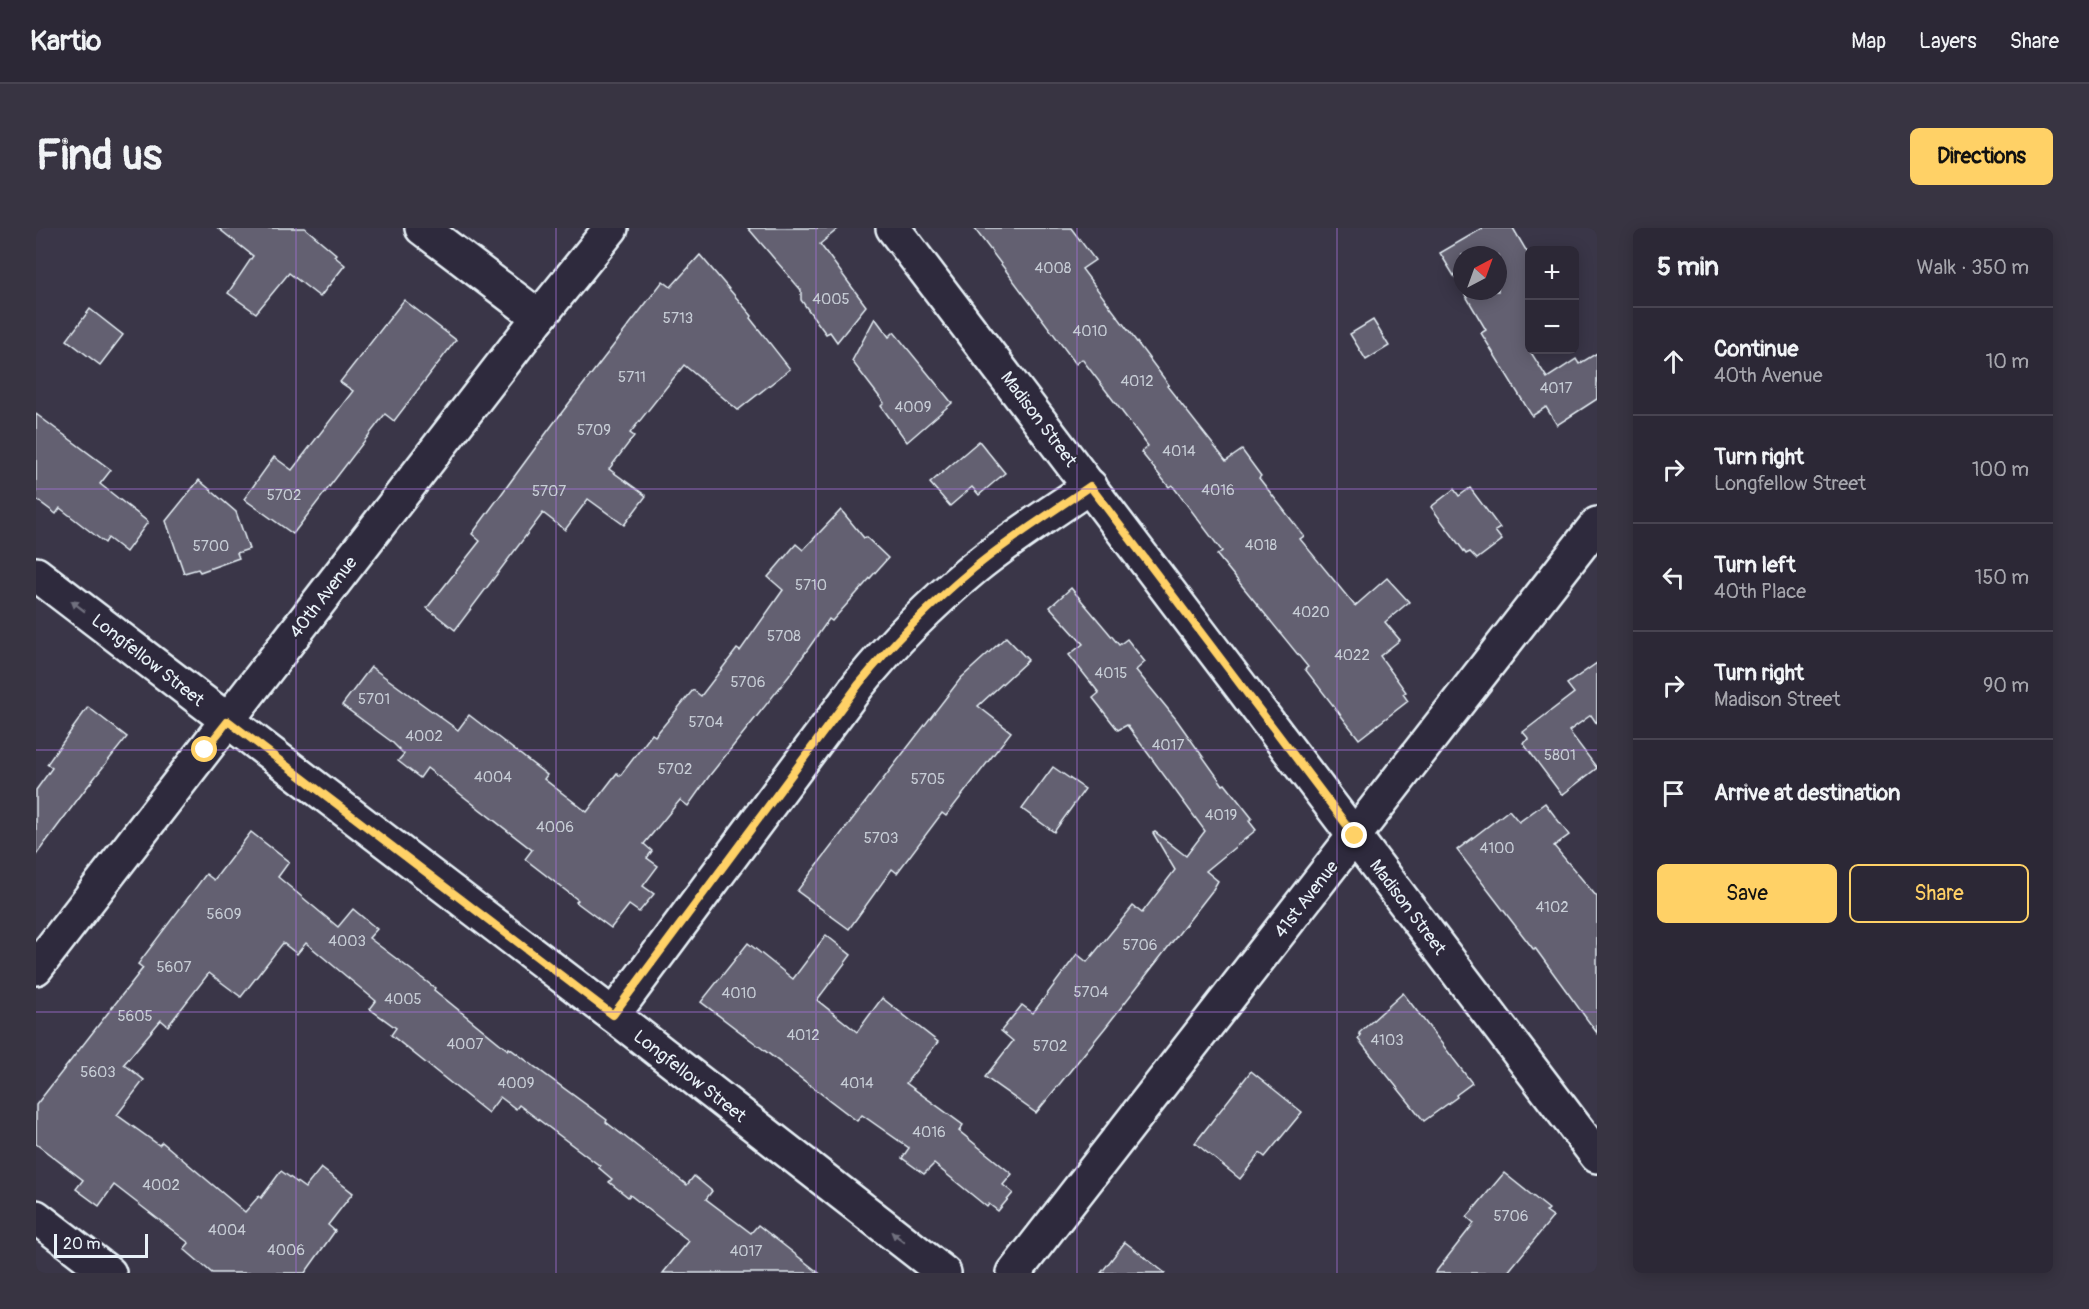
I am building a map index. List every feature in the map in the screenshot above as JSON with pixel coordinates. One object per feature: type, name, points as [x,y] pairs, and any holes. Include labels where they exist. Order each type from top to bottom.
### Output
[{"type":"street","points":[[422,228],[539,317]]},
{"type":"street","name":"40th Avenue","points":[[36,968],[539,317],[611,228]]},
{"type":"street","name":"Madison Street","points":[[893,228],[1597,1156]]},
{"type":"street","points":[[613,1015],[880,658],[904,632],[974,568],[1090,486]]},
{"type":"street","name":"41st Avenue","points":[[1014,1273],[1597,524]]},
{"type":"street","name":"Longfellow Street","points":[[36,574],[613,1015],[944,1273]]},
{"type":"street","points":[[36,1217],[109,1273]]},
{"type":"building","points":[[218,228],[305,228],[336,254],[334,256],[345,265],[320,297],[289,273],[256,313],[228,293],[253,256]]},
{"type":"building","points":[[748,228],[839,228],[820,244],[866,306],[837,342],[830,332],[826,334],[801,300],[801,290]]},
{"type":"building","points":[[974,228],[1071,228],[1095,260],[1082,269],[1169,385],[1167,386],[1226,461],[1242,450],[1261,476],[1259,478],[1304,536],[1300,539],[1355,606],[1387,578],[1409,602],[1385,622],[1400,640],[1380,656],[1406,692],[1403,694],[1408,701],[1359,739],[1305,669],[1308,667],[1217,555],[1222,551],[1172,485],[1169,487],[1141,452],[1148,446],[1082,359],[1076,364]]},
{"type":"building","points":[[1483,228],[1513,228],[1525,248],[1525,354],[1532,354],[1547,378],[1576,359],[1579,364],[1597,353],[1597,399],[1557,425],[1546,407],[1532,416],[1481,333],[1486,330],[1468,300],[1507,300],[1507,246],[1453,246],[1453,274],[1440,253]]},
{"type":"building","points":[[700,255],[752,316],[750,318],[790,369],[738,410],[684,365],[630,433],[634,436],[609,469],[646,496],[624,525],[588,499],[565,530],[543,513],[455,630],[427,608],[480,541],[472,534],[663,281],[671,287]]},
{"type":"building","points":[[404,300],[456,340],[394,421],[385,414],[293,534],[244,499],[274,457],[292,470],[353,391],[340,382]]},
{"type":"building","points":[[90,309],[123,335],[100,365],[67,340]]},
{"type":"building","points":[[875,318],[889,337],[894,332],[952,403],[907,442],[881,406],[884,403],[852,361]]},
{"type":"building","points":[[1373,320],[1389,346],[1366,360],[1350,334]]},
{"type":"building","points":[[36,414],[111,470],[100,484],[148,522],[126,552],[108,538],[105,543],[60,508],[56,514],[36,499]]},
{"type":"building","points":[[979,441],[1005,473],[979,495],[972,487],[950,506],[930,483]]},
{"type":"building","points":[[199,480],[236,512],[249,549],[237,553],[239,558],[200,572],[198,569],[184,573],[166,521]]},
{"type":"building","points":[[1470,488],[1500,528],[1495,531],[1502,540],[1477,559],[1470,552],[1466,554],[1431,507],[1454,489],[1459,496]]},
{"type":"building","points":[[841,510],[864,538],[866,537],[888,558],[832,621],[829,619],[789,676],[688,806],[680,800],[644,844],[652,851],[647,858],[658,866],[643,886],[654,894],[639,912],[629,905],[611,928],[525,859],[532,850],[427,768],[420,778],[398,761],[404,754],[392,742],[342,705],[371,667],[458,730],[469,715],[547,775],[544,779],[587,812],[617,773],[620,776],[652,734],[655,736],[693,690],[701,696],[737,649],[740,651],[783,590],[768,577],[796,544],[803,550]]},
{"type":"building","points":[[1071,588],[1119,645],[1127,639],[1145,662],[1136,670],[1176,719],[1223,785],[1225,784],[1252,818],[1249,821],[1256,830],[1206,871],[1218,881],[1212,891],[1036,1113],[985,1077],[1013,1041],[1001,1031],[1022,1005],[1033,1013],[1077,954],[1087,962],[1133,906],[1142,913],[1175,870],[1153,833],[1155,832],[1186,856],[1205,831],[1127,725],[1118,730],[1093,698],[1099,693],[1069,655],[1083,644],[1050,607]]},
{"type":"building","points":[[1006,637],[1028,660],[978,706],[1011,732],[946,816],[942,813],[897,873],[892,869],[849,929],[797,891],[961,678]]},
{"type":"building","points":[[1597,663],[1597,724],[1591,715],[1569,731],[1597,768],[1562,795],[1523,743],[1529,739],[1523,732],[1574,693],[1567,684]]},
{"type":"building","points":[[88,707],[127,737],[36,855],[36,790],[52,768],[47,764]]},
{"type":"building","points":[[1053,767],[1085,789],[1054,832],[1022,809]]},
{"type":"building","points":[[1545,803],[1569,835],[1554,846],[1597,897],[1597,1033],[1535,948],[1534,950],[1457,850],[1509,810],[1519,822]]},
{"type":"building","points":[[251,832],[289,862],[278,877],[338,927],[353,909],[377,929],[369,938],[435,988],[434,990],[508,1050],[509,1048],[607,1120],[606,1122],[687,1185],[694,1176],[712,1191],[706,1199],[751,1233],[758,1225],[819,1273],[663,1273],[689,1241],[630,1195],[628,1197],[609,1182],[612,1179],[599,1168],[600,1166],[519,1105],[516,1109],[500,1097],[488,1113],[391,1035],[396,1028],[370,1009],[376,1001],[306,943],[297,954],[283,943],[241,997],[209,973],[168,1026],[161,1020],[124,1064],[144,1080],[117,1115],[159,1145],[162,1142],[245,1212],[259,1196],[261,1198],[281,1171],[305,1188],[321,1168],[353,1193],[328,1225],[335,1231],[305,1273],[212,1273],[184,1249],[189,1243],[114,1185],[99,1206],[76,1189],[83,1180],[36,1144],[36,1105],[143,968],[138,964],[206,874],[214,880]]},
{"type":"building","points":[[826,935],[851,955],[817,1000],[857,1032],[882,998],[938,1042],[906,1083],[963,1125],[959,1131],[1012,1174],[1003,1185],[1013,1193],[998,1211],[989,1204],[987,1207],[934,1164],[924,1174],[902,1158],[909,1148],[862,1115],[857,1121],[701,1002],[748,943],[793,979]]},
{"type":"building","points":[[1403,993],[1472,1083],[1424,1121],[1358,1039],[1361,1036],[1359,1033]]},
{"type":"building","points":[[1251,1071],[1302,1112],[1265,1157],[1260,1153],[1240,1179],[1195,1143]]},
{"type":"building","points":[[1504,1173],[1549,1209],[1546,1212],[1553,1217],[1507,1273],[1435,1273],[1474,1223],[1467,1217]]},
{"type":"building","points":[[1125,1242],[1165,1273],[1101,1273]]},
{"type":"route","points":[[205,750],[228,721],[613,1015],[880,658],[904,632],[974,568],[1090,486],[1355,836]]}]
